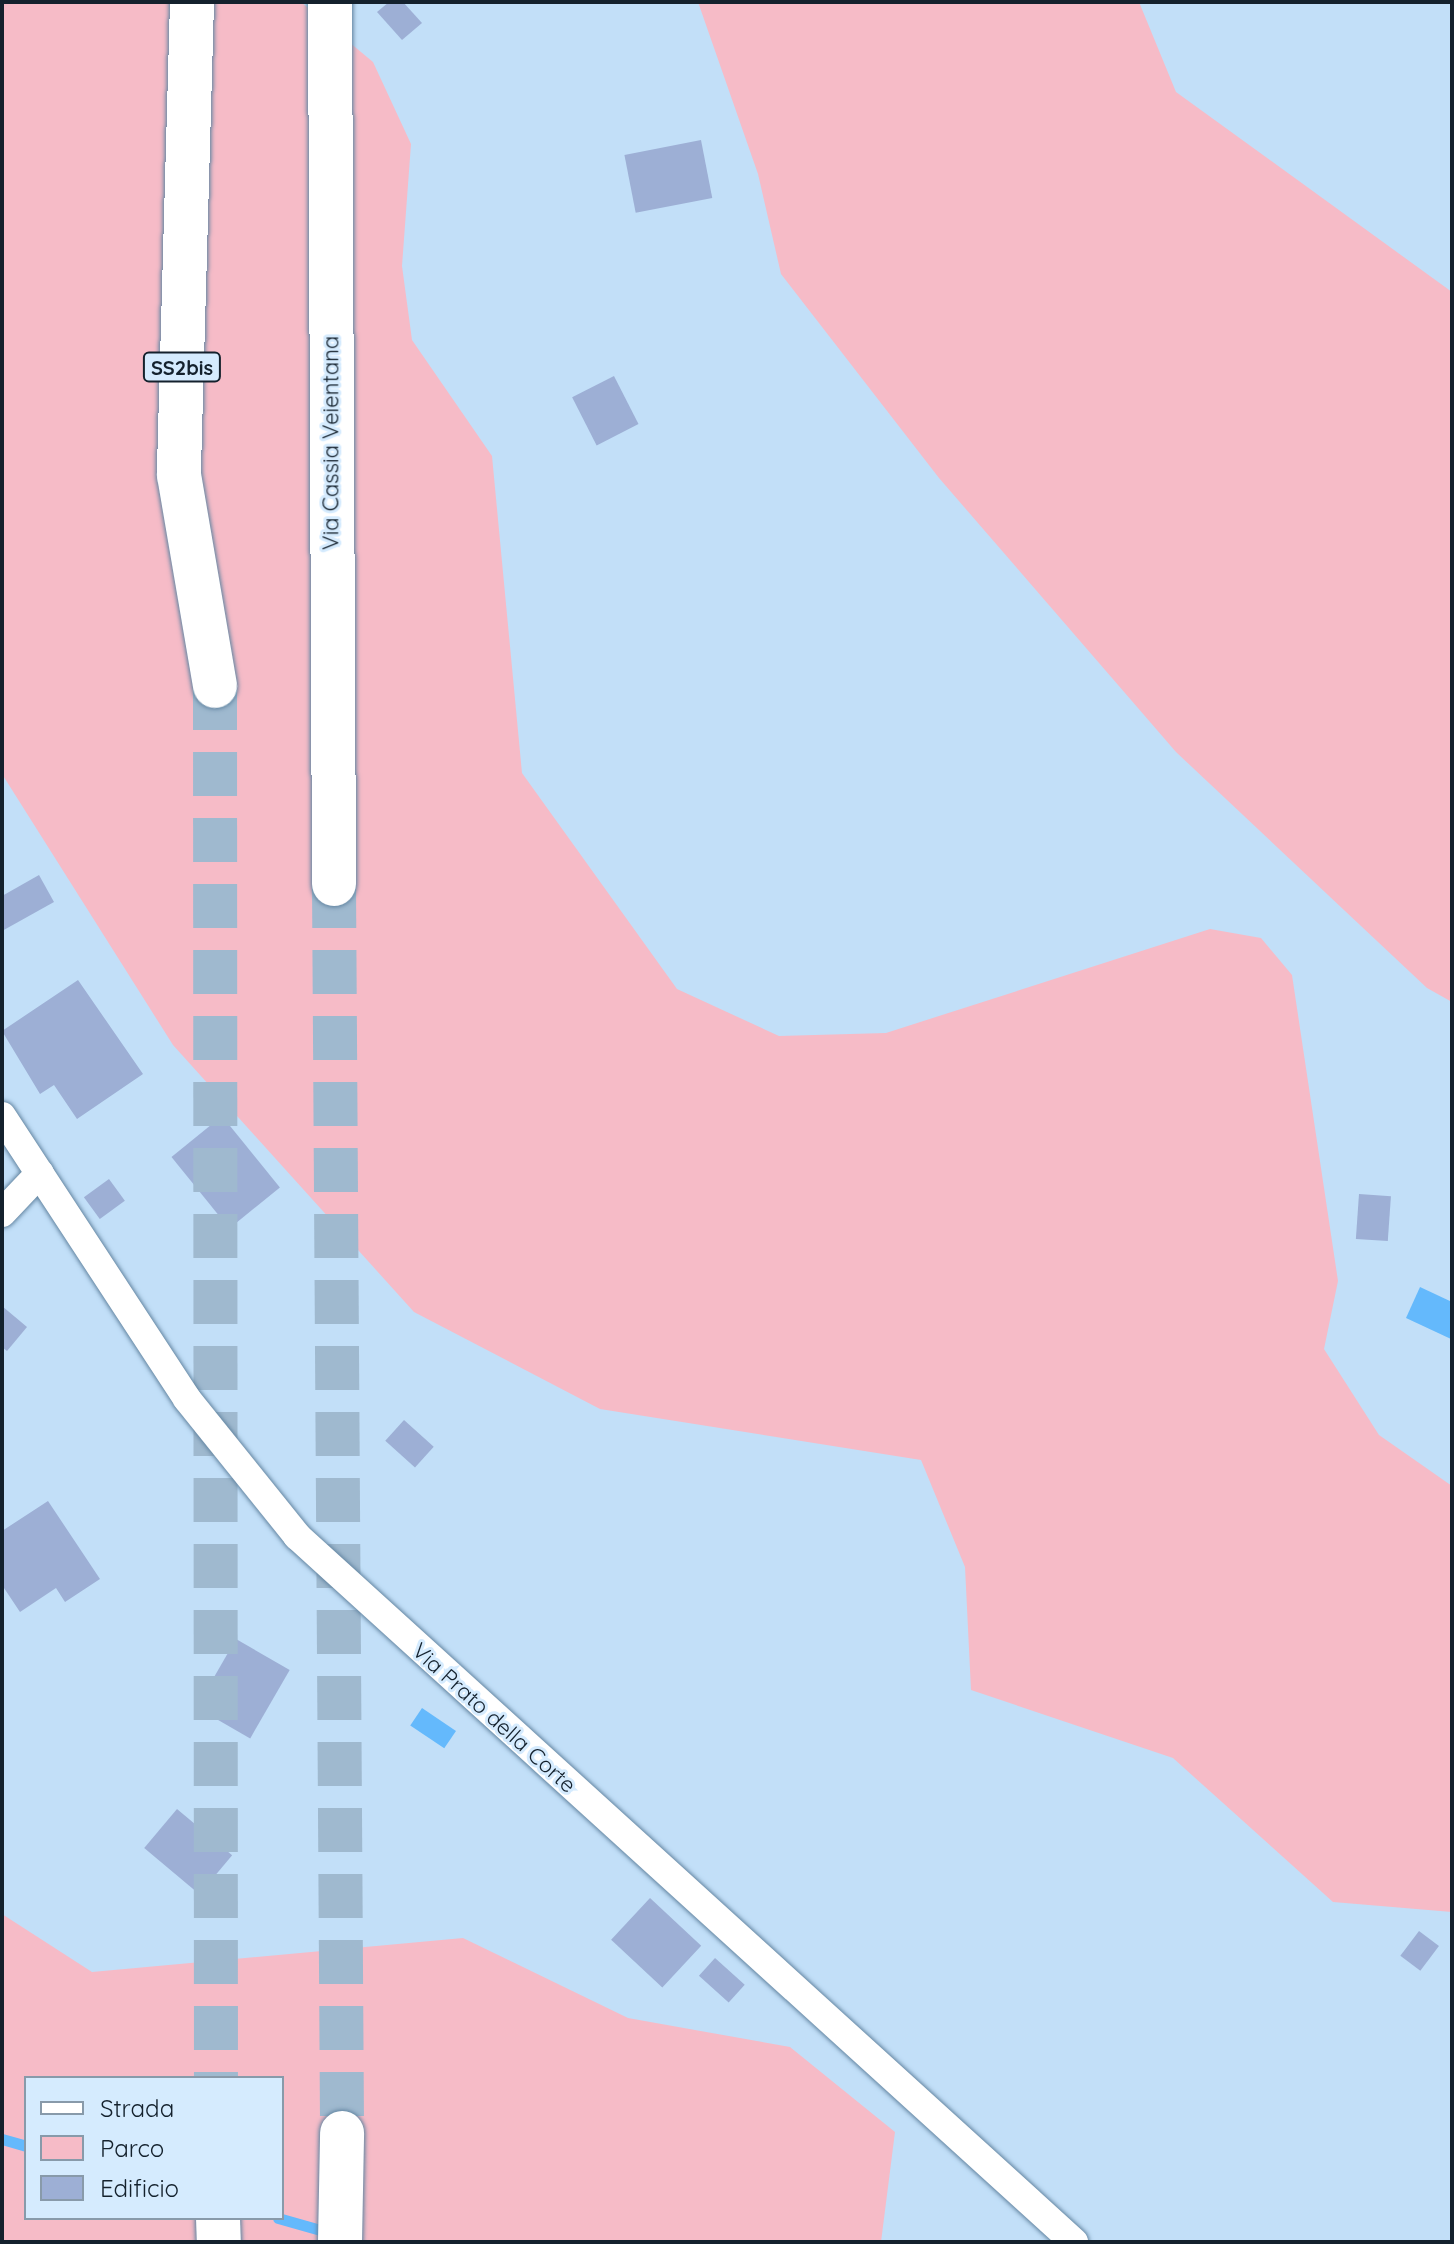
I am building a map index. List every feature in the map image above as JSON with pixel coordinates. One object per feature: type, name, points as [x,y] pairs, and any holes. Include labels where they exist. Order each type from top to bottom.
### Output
[{"type":"highway","name":"SS2bis","points":[[192,2],[179,475],[215,686]]},
{"type":"highway","name":"Via Cassia Veientana","points":[[330,2],[334,884]]},
{"type":"highway","points":[[340,2242],[342,2133]]},
{"type":"highway","points":[[218,2220],[219,2242]]},
{"type":"street","name":"Via Prato della Corte","points":[[2,1116],[187,1399],[297,1536],[1074,2242]]},
{"type":"street","points":[[2,1213],[40,1173]]},
{"type":"green space","points":[[2,2],[301,2],[373,62],[411,144],[402,266],[412,340],[492,456],[522,773],[677,989],[779,1036],[886,1033],[1210,929],[1261,938],[1292,975],[1338,1281],[1324,1349],[1379,1435],[1452,1486],[1452,1912],[1333,1902],[1173,1758],[971,1690],[965,1567],[921,1460],[600,1409],[414,1312],[173,1045],[2,774]]},
{"type":"green space","points":[[698,2],[1139,2],[1176,92],[1452,292],[1452,1002],[1427,988],[1176,752],[939,478],[781,274],[758,174]]},
{"type":"green space","points":[[2,1914],[92,1972],[463,1938],[628,2018],[790,2047],[895,2132],[881,2242],[2,2242]]},
{"type":"water","points":[[1420,1287],[1452,1302],[1451,1339],[1406,1318]]},
{"type":"water","points":[[422,1708],[456,1731],[444,1748],[410,1725]]},
{"type":"building","points":[[389,2],[403,2],[422,23],[402,40],[377,12]]},
{"type":"building","points":[[701,140],[712,198],[636,213],[624,155]]},
{"type":"building","points":[[614,376],[639,424],[597,445],[572,397]]},
{"type":"building","points":[[39,875],[54,902],[2,931],[2,896]]},
{"type":"building","points":[[78,980],[143,1074],[77,1119],[54,1085],[40,1094],[2,1031]]},
{"type":"building","points":[[222,1116],[280,1187],[229,1228],[171,1157]]},
{"type":"building","points":[[109,1179],[125,1201],[100,1219],[84,1197]]},
{"type":"building","points":[[1359,1194],[1391,1196],[1388,1241],[1356,1239]]},
{"type":"building","points":[[2,1306],[27,1327],[7,1351],[2,1347]]},
{"type":"building","points":[[404,1420],[434,1447],[415,1468],[385,1441]]},
{"type":"building","points":[[48,1501],[100,1579],[65,1602],[56,1588],[20,1612],[2,1585],[2,1531]]},
{"type":"building","points":[[236,1639],[290,1670],[250,1738],[196,1707]]},
{"type":"building","points":[[177,1809],[232,1855],[199,1894],[144,1848]]},
{"type":"building","points":[[650,1898],[701,1946],[662,1987],[611,1940]]},
{"type":"building","points":[[1419,1931],[1439,1946],[1420,1971],[1400,1956]]},
{"type":"building","points":[[715,1958],[745,1985],[729,2003],[699,1976]]},
{"type":"waterway","points":[[2,2139],[24,2145]]},
{"type":"waterway","points":[[284,2220],[331,2233]]},
{"type":"tunnel","points":[[215,686],[216,2076]]},
{"type":"tunnel","points":[[334,884],[342,2133]]}]
